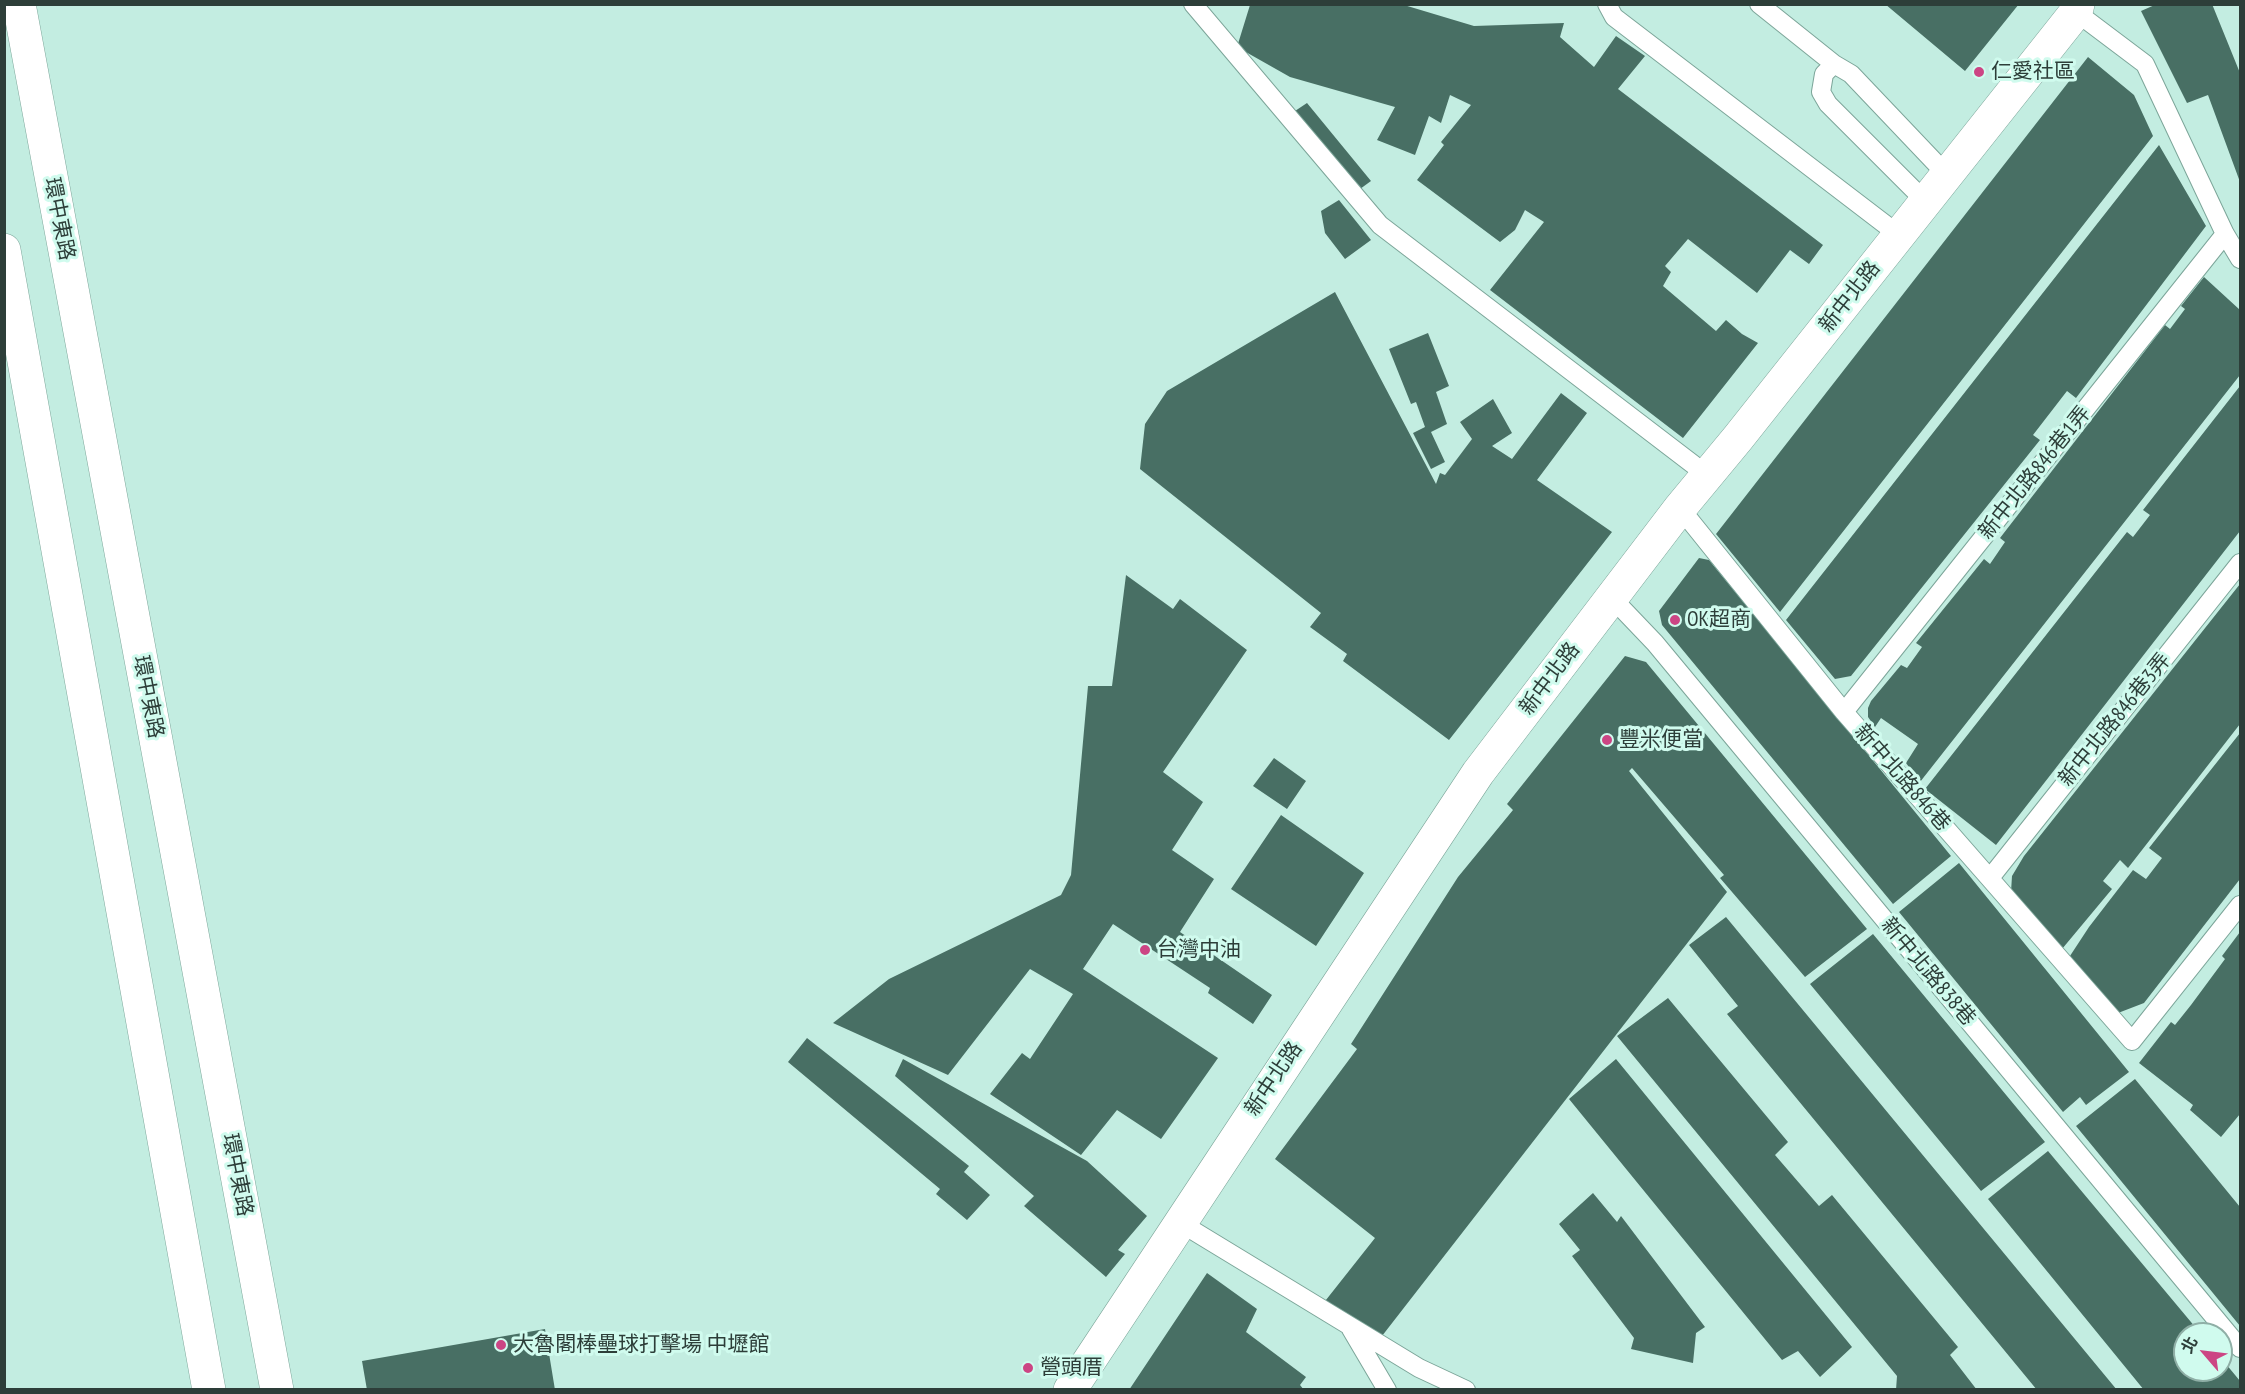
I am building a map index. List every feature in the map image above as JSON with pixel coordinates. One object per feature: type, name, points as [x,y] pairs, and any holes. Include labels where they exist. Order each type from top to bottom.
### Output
[{"type":"street","name":"環中東路","points":[[19,4],[277,1389]]},
{"type":"street","name":"新中北路","points":[[1070,1389],[1478,773],[1680,508],[1926,202],[2077,8]]},
{"type":"street","points":[[4,250],[209,1389]]},
{"type":"lane","points":[[1193,4],[1380,225],[1707,475]]},
{"type":"lane","points":[[1607,4],[1614,18],[1899,235]]},
{"type":"lane","points":[[1759,4],[1834,64],[1851,74],[1947,175]]},
{"type":"lane","points":[[2077,8],[2145,64],[2225,234],[2241,259]]},
{"type":"lane","points":[[1834,64],[1824,74],[1821,92],[1828,104],[1926,202]]},
{"type":"lane","name":"新中北路846巷1弄","points":[[1844,712],[2225,234]]},
{"type":"lane","name":"新中北路846巷","points":[[1680,508],[1844,712],[2132,1041],[2241,905]]},
{"type":"lane","name":"新中北路846巷3弄","points":[[1990,878],[2241,563]]},
{"type":"lane","name":"新中北路838巷","points":[[1612,598],[1655,643],[2241,1348]]},
{"type":"lane","points":[[1179,1222],[1419,1368],[1466,1389]]},
{"type":"lane","points":[[1350,1326],[1387,1389]]},
{"type":"building","points":[[1885,4],[2019,4],[1965,71]]},
{"type":"building","points":[[2157,4],[2212,4],[2240,73],[2240,182],[2208,95],[2187,103],[2141,11]]},
{"type":"building","points":[[1250,5],[1404,5],[1474,26],[1564,23],[1560,37],[1594,67],[1616,36],[1645,56],[1618,89],[1823,245],[1809,264],[1790,250],[1757,293],[1688,239],[1665,266],[1671,272],[1663,286],[1716,331],[1726,320],[1742,334],[1758,343],[1683,438],[1490,290],[1544,222],[1525,210],[1515,230],[1500,242],[1417,180],[1444,145],[1441,142],[1471,105],[1450,95],[1441,123],[1429,116],[1415,155],[1377,140],[1395,107],[1290,77],[1237,47]]},
{"type":"building","points":[[2088,57],[2134,95],[2153,136],[1780,612],[1716,534]]},
{"type":"building","points":[[1307,103],[1371,181],[1360,189],[1295,111]]},
{"type":"building","points":[[2159,145],[2206,226],[2076,398],[2067,391],[2033,435],[2040,440],[1851,676],[1835,679],[1786,620]]},
{"type":"building","points":[[1339,200],[1371,240],[1345,259],[1325,233],[1321,211]]},
{"type":"building","points":[[2204,277],[2240,310],[2240,375],[1920,782],[1906,763],[1918,744],[1881,718],[1875,727],[1868,717],[1871,701],[1901,665],[1907,668],[1922,647],[1916,643],[1984,559],[1990,564],[2005,542],[2000,538],[2165,325],[2170,329],[2185,309],[2181,306]]},
{"type":"building","points":[[1335,292],[1436,484],[1440,473],[1445,475],[1472,439],[1460,422],[1493,399],[1512,433],[1492,446],[1512,459],[1561,393],[1587,413],[1537,480],[1612,532],[1449,740],[1343,661],[1347,654],[1310,627],[1321,613],[1140,469],[1145,424],[1167,391]]},
{"type":"building","points":[[1428,333],[1449,386],[1436,392],[1447,424],[1431,432],[1445,462],[1431,469],[1413,433],[1425,427],[1416,402],[1411,404],[1389,349]]},
{"type":"building","points":[[2240,386],[2240,531],[1996,845],[1925,789],[2127,532],[2133,537],[2150,515],[2143,510]]},
{"type":"building","points":[[1699,558],[1709,560],[1951,856],[1893,904],[1662,625],[1659,611]]},
{"type":"building","points":[[1126,575],[1173,609],[1180,599],[1247,650],[1163,772],[1203,802],[1172,850],[1214,879],[1180,932],[1272,995],[1253,1024],[1208,993],[1210,988],[1113,924],[1083,969],[1218,1058],[1161,1139],[1117,1110],[1081,1155],[990,1094],[1022,1053],[1030,1059],[1073,994],[1030,969],[948,1075],[833,1023],[889,979],[1061,895],[1071,875],[1088,686],[1112,686]]},
{"type":"building","points":[[2240,584],[2240,724],[2128,868],[2120,860],[2103,881],[2112,889],[2062,949],[2011,892],[2012,876],[2024,856]]},
{"type":"building","points":[[1625,656],[1646,662],[1867,929],[1805,977],[1720,878],[1724,875],[1632,768],[1629,771],[1727,892],[1375,1345],[1322,1305],[1375,1238],[1275,1159],[1357,1049],[1351,1044],[1458,877],[1513,810],[1507,804]]},
{"type":"building","points":[[2240,733],[2240,879],[2144,1003],[2118,1013],[2068,959],[2089,927],[2133,870],[2146,879],[2162,858],[2149,848]]},
{"type":"building","points":[[1274,758],[1306,781],[1287,809],[1253,786]]},
{"type":"building","points":[[1281,815],[1364,873],[1316,946],[1231,889]]},
{"type":"building","points":[[1959,863],[2129,1072],[2086,1105],[2080,1097],[2063,1112],[1899,912]]},
{"type":"building","points":[[1726,917],[2117,1390],[2037,1390],[1727,1014],[1738,1006],[1689,945]]},
{"type":"building","points":[[2240,932],[2240,1114],[2221,1137],[2190,1110],[2193,1105],[2139,1063],[2171,1022],[2175,1025],[2191,1005],[2225,959],[2222,956]]},
{"type":"building","points":[[1873,934],[2045,1142],[1981,1191],[1810,984]]},
{"type":"building","points":[[1668,998],[1788,1142],[1775,1155],[1819,1206],[1832,1195],[1958,1347],[1950,1355],[1977,1390],[1896,1390],[1897,1376],[1617,1036]]},
{"type":"building","points":[[807,1038],[969,1166],[964,1172],[990,1195],[967,1220],[936,1194],[940,1189],[788,1062]]},
{"type":"building","points":[[903,1059],[1087,1161],[1147,1216],[1118,1250],[1125,1254],[1106,1277],[1024,1206],[1034,1196],[895,1076]]},
{"type":"building","points":[[1616,1059],[1852,1347],[1820,1377],[1798,1351],[1782,1360],[1569,1099]]},
{"type":"building","points":[[2135,1079],[2240,1207],[2240,1326],[2076,1126]]},
{"type":"building","points":[[2048,1151],[2191,1322],[2173,1322],[2173,1382],[2233,1382],[2233,1373],[2240,1381],[2240,1390],[2144,1390],[1988,1199]]},
{"type":"building","points":[[1593,1193],[1617,1222],[1621,1216],[1705,1327],[1696,1333],[1693,1363],[1631,1349],[1634,1338],[1572,1256],[1580,1250],[1559,1224]]},
{"type":"building","points":[[1207,1273],[1257,1309],[1246,1332],[1306,1377],[1300,1385],[1304,1390],[1129,1390]]},
{"type":"building","name":"大魯閣棒壘球打擊場 中壢館","points":[[545,1329],[555,1390],[367,1390],[362,1361]]},
{"type":"place","name":"仁愛社區","points":[[1979,72]]},
{"type":"place","name":"OK超商","points":[[1675,620]]},
{"type":"place","name":"豐米便當","points":[[1607,740]]},
{"type":"place","name":"台灣中油","points":[[1145,950]]},
{"type":"place","name":"大魯閣棒壘球打擊場 中壢館","points":[[501,1345]]},
{"type":"place","name":"營頭厝","points":[[1028,1368]]}]
